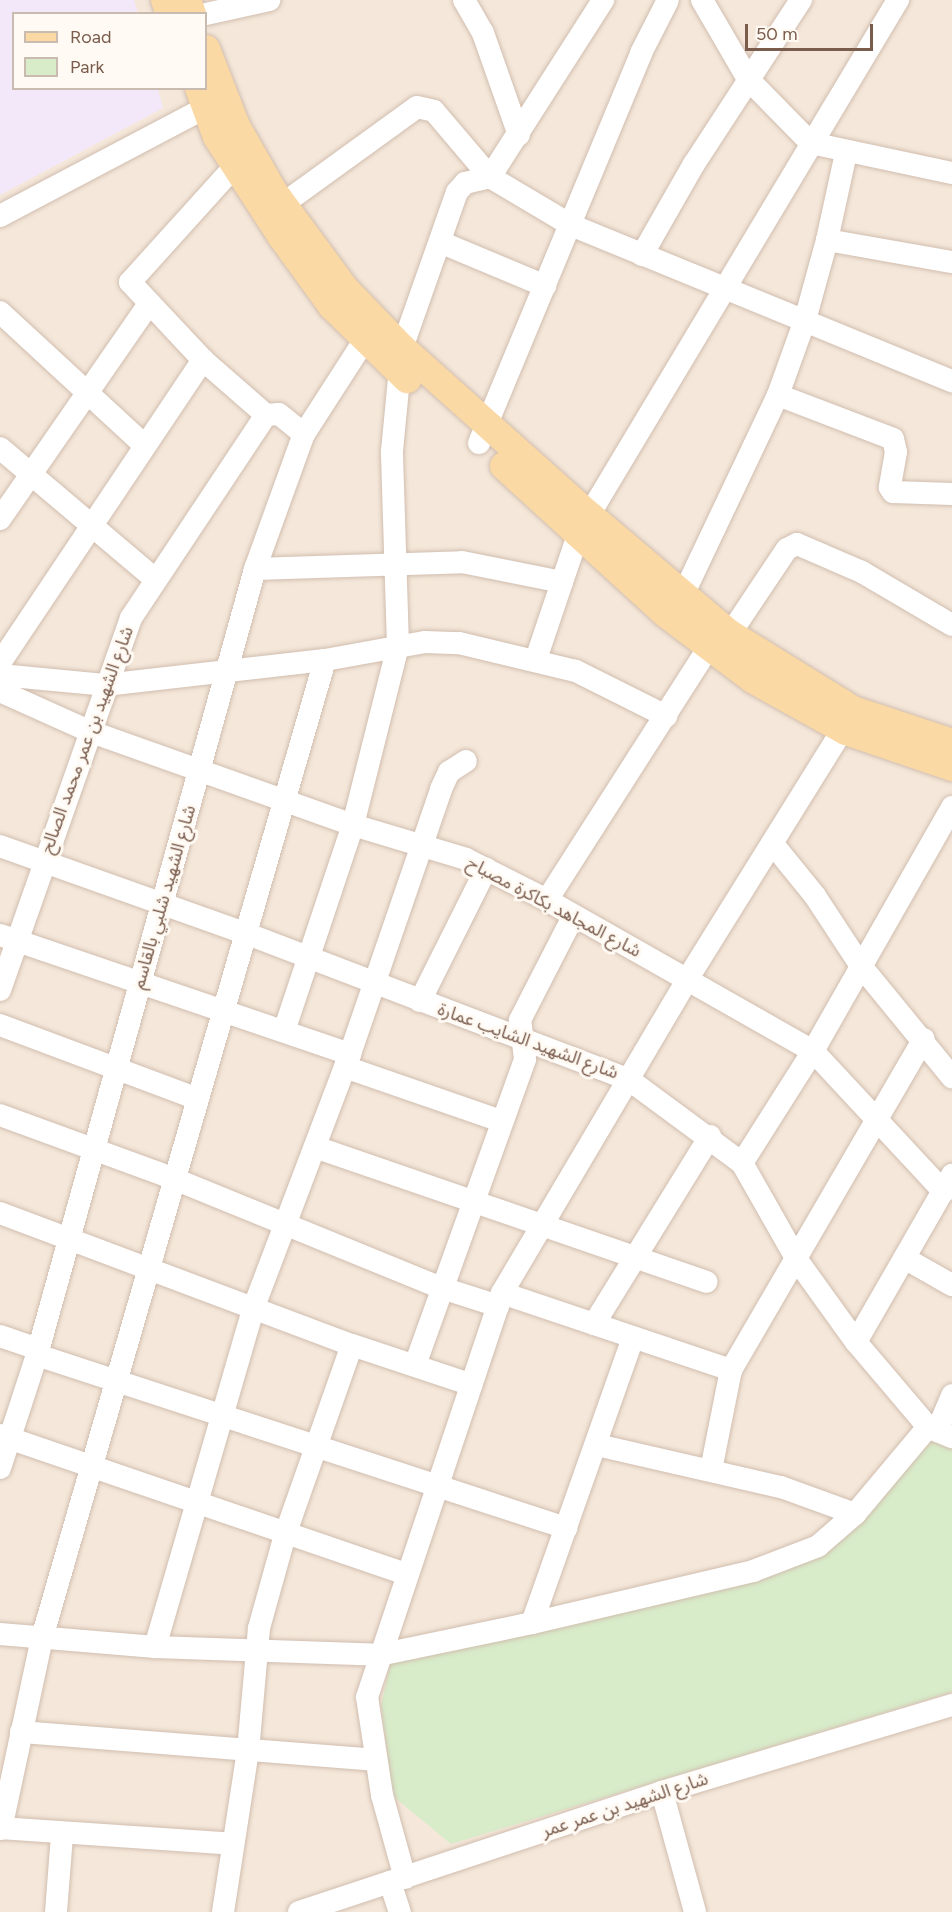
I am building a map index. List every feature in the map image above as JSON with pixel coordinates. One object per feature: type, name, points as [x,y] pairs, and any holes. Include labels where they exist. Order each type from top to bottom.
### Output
[{"type":"main road","points":[[207,65],[209,98],[234,167],[332,306],[364,341],[401,360]]},
{"type":"main road","points":[[209,98],[236,126],[283,204],[345,289],[401,360],[584,525],[784,698],[849,721],[952,767]]},
{"type":"main road","points":[[584,525],[682,595],[719,641]]},
{"type":"main road","points":[[849,721],[952,743]]},
{"type":"street","points":[[207,14],[269,0]]},
{"type":"street","points":[[464,0],[483,33],[519,135]]},
{"type":"street","points":[[284,1031],[310,960],[353,825],[398,646],[393,565],[392,451],[401,360],[457,192],[472,180],[490,177],[519,135],[603,0]]},
{"type":"street","points":[[483,434],[641,53],[668,0]]},
{"type":"street","points":[[702,0],[748,79],[811,143],[846,153],[950,166]]},
{"type":"street","points":[[642,255],[748,79],[801,0]]},
{"type":"street","points":[[536,659],[584,525],[898,0]]},
{"type":"street","points":[[0,216],[209,98]]},
{"type":"street","points":[[283,204],[417,106],[434,111],[490,177],[571,225],[723,290],[805,320],[952,381]]},
{"type":"street","points":[[682,595],[778,395],[805,320],[827,240],[846,153]]},
{"type":"street","points":[[234,167],[130,282],[148,305],[203,360],[266,415],[279,414],[304,434]]},
{"type":"street","points":[[827,240],[952,262]]},
{"type":"street","points":[[440,242],[545,286]]},
{"type":"street","points":[[0,519],[148,305]]},
{"type":"street","points":[[0,312],[87,396],[145,446]]},
{"type":"street","name":"شارع الشهيد شلبي بالقاسم","points":[[0,1468],[4,1436],[37,1352],[255,569],[304,434],[364,341]]},
{"type":"street","points":[[0,663],[89,526],[203,360]]},
{"type":"street","points":[[778,395],[893,439],[897,452],[890,487],[893,492],[952,494]]},
{"type":"street","name":"شارع الشهيد بن عمر محمد الصالح","points":[[0,990],[8,939],[42,861],[131,618],[266,415]]},
{"type":"street","points":[[0,448],[30,477],[155,579]]},
{"type":"street","points":[[547,900],[666,716],[787,549],[797,544],[862,572],[952,625]]},
{"type":"street","points":[[255,569],[462,562],[562,582]]},
{"type":"street","points":[[0,675],[105,685],[325,660],[398,646],[459,643],[536,659],[576,671],[666,716]]},
{"type":"street","points":[[232,1844],[62,1835],[0,1829],[42,1638],[93,1465],[195,1098],[224,1011],[325,660]]},
{"type":"street","name":"شارع المجاهد بكاكرة مصباح","points":[[0,691],[89,731],[286,802],[486,869],[547,900],[573,917],[688,978],[813,1051],[877,1121],[948,1183]]},
{"type":"street","points":[[400,1912],[397,1880],[367,1697],[405,1574],[439,1486],[500,1299],[540,1224],[688,978],[849,721]]},
{"type":"street","points":[[155,1647],[254,1309],[348,1061],[420,845],[449,772],[466,761]]},
{"type":"street","points":[[742,1163],[813,1051],[952,807]]},
{"type":"street","points":[[772,843],[815,896],[861,966],[924,1039],[952,1077]]},
{"type":"street","name":"شارع الشهيد الشايب عمارة","points":[[0,846],[245,933],[374,985],[628,1079],[710,1136],[742,1163],[797,1260],[856,1342],[939,1432]]},
{"type":"street","points":[[420,1001],[486,869]]},
{"type":"street","points":[[415,1365],[525,1059],[520,1020],[573,917]]},
{"type":"street","points":[[8,939],[284,1031],[348,1061],[501,1121]]},
{"type":"street","points":[[0,1025],[195,1098]]},
{"type":"street","points":[[711,1470],[731,1370],[924,1039]]},
{"type":"street","points":[[0,1115],[172,1178],[286,1227],[442,1288],[500,1299],[594,1324],[731,1370]]},
{"type":"street","points":[[594,1324],[634,1255],[710,1136]]},
{"type":"street","points":[[315,1147],[634,1255],[706,1282]]},
{"type":"street","points":[[856,1342],[948,1183]]},
{"type":"street","points":[[0,1213],[352,1345],[472,1384]]},
{"type":"street","points":[[906,1259],[952,1285]]},
{"type":"street","points":[[0,1336],[115,1382],[566,1528]]},
{"type":"street","points":[[532,1623],[597,1445],[633,1337]]},
{"type":"street","points":[[223,1912],[248,1751],[259,1652],[259,1628],[285,1535],[314,1446],[352,1345]]},
{"type":"street","points":[[0,1634],[155,1647],[379,1655],[679,1590],[792,1558],[818,1546],[855,1514],[939,1432],[952,1395]]},
{"type":"street","points":[[4,1436],[93,1465],[285,1535],[405,1574]]},
{"type":"street","points":[[597,1445],[781,1487],[855,1514]]},
{"type":"street","name":"شارع الشهيد بن عمر عمر","points":[[299,1912],[662,1792],[952,1705]]},
{"type":"street","points":[[21,1732],[376,1760]]},
{"type":"street","points":[[662,1792],[695,1912]]},
{"type":"street","points":[[56,1912],[62,1835]]},
{"type":"shaded area","points":[[0,0],[952,0],[952,1912],[0,1912]]},
{"type":"shaded area","points":[[0,0],[134,0],[138,12],[12,12],[12,90],[158,90],[163,108],[0,195]]},
{"type":"green space","points":[[929,1439],[952,1448],[952,1692],[451,1844],[393,1796],[381,1706],[391,1659],[776,1569]]}]
